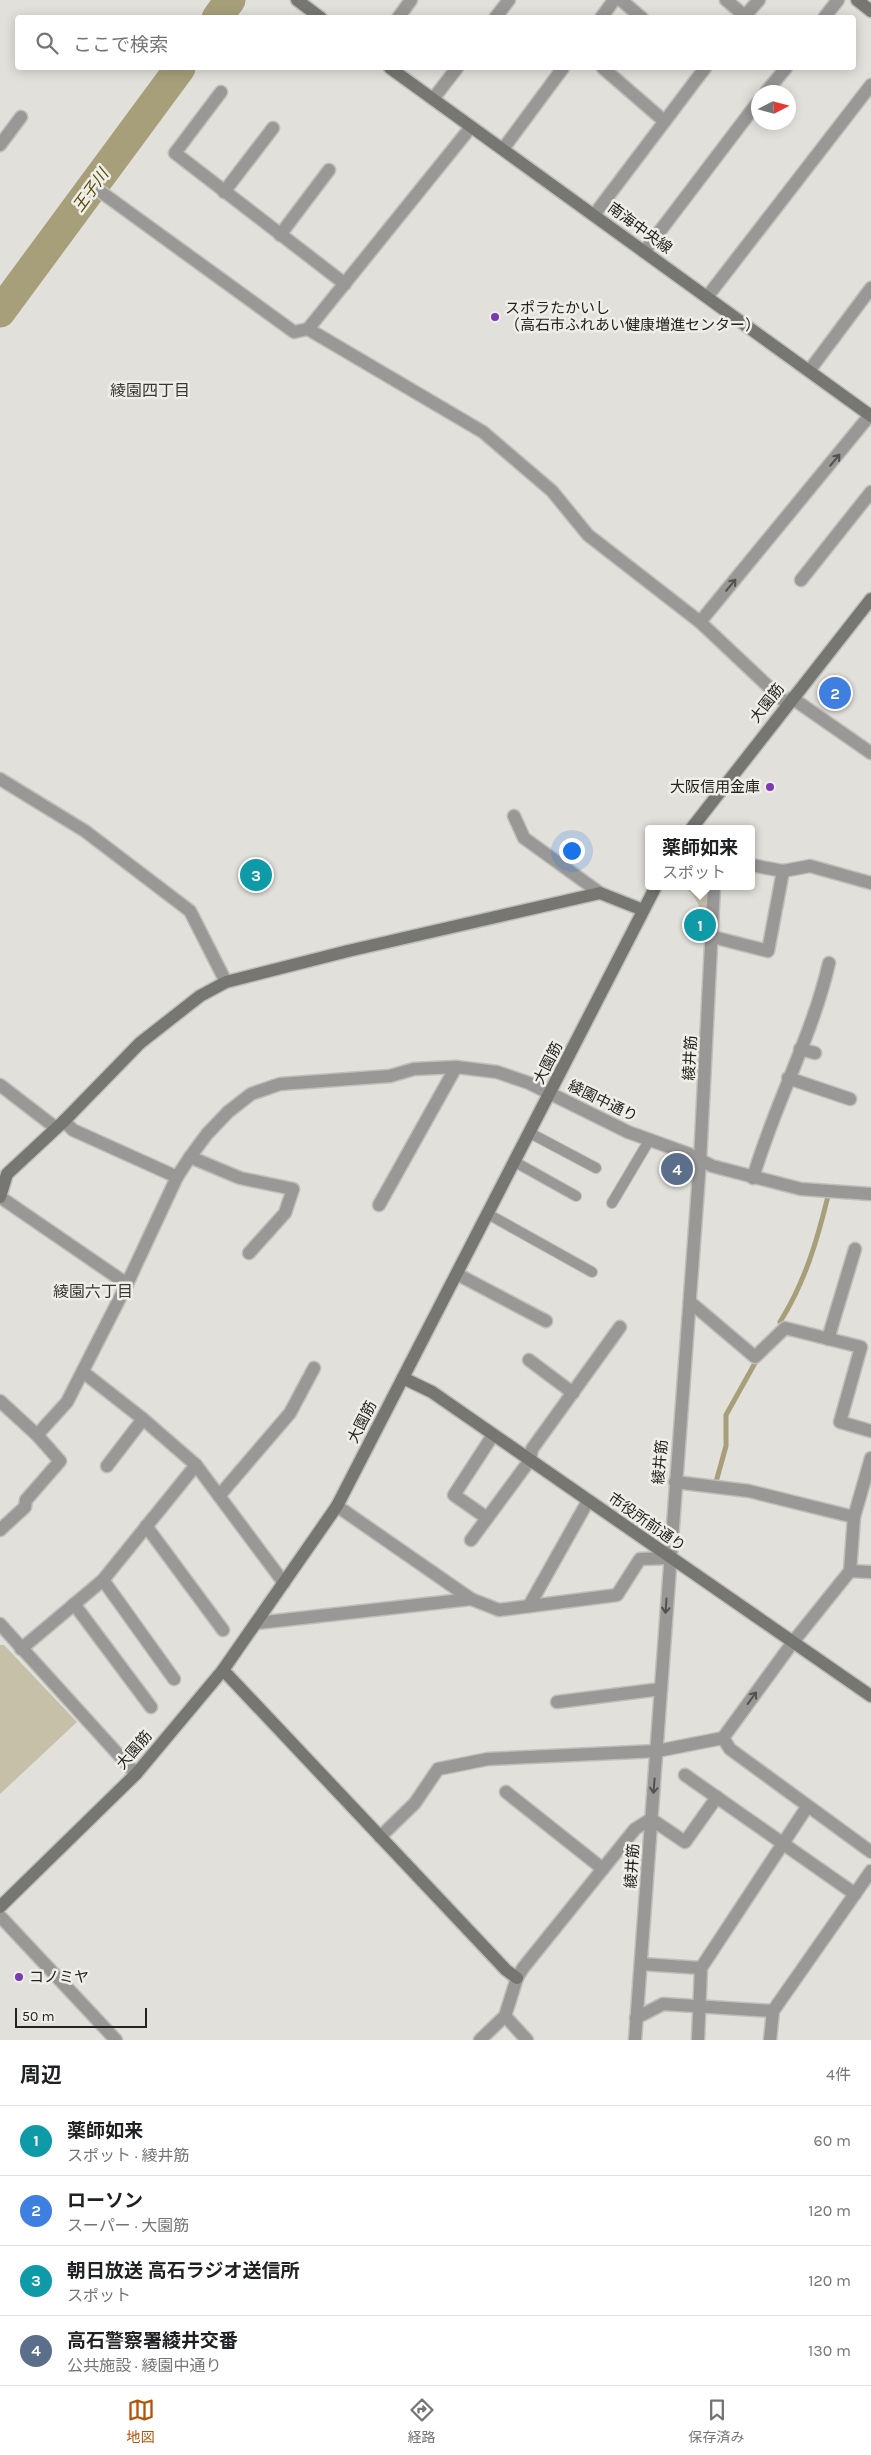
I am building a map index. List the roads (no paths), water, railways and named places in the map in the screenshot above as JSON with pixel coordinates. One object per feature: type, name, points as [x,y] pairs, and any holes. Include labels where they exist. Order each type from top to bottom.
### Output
[{"type":"street","points":[[400,15],[411,0]]},
{"type":"street","points":[[497,15],[508,0]]},
{"type":"street","points":[[603,15],[614,0]]},
{"type":"street","points":[[621,0],[638,15]]},
{"type":"street","points":[[726,0],[742,15]]},
{"type":"street","points":[[746,15],[759,0]]},
{"type":"street","points":[[826,15],[838,0]]},
{"type":"street","points":[[857,0],[871,11]]},
{"type":"street","points":[[302,1],[318,15]]},
{"type":"street","name":"南海中央線","points":[[393,70],[870,415]]},
{"type":"street","points":[[433,99],[455,70]]},
{"type":"street","points":[[503,149],[562,70]]},
{"type":"street","points":[[605,70],[663,120]]},
{"type":"street","points":[[594,215],[700,70]]},
{"type":"street","points":[[772,85],[784,70]]},
{"type":"street","points":[[707,297],[871,85]]},
{"type":"street","points":[[221,92],[175,153],[280,236],[345,284]]},
{"type":"street","points":[[644,252],[751,111]]},
{"type":"street","points":[[0,145],[21,117]]},
{"type":"street","points":[[100,192],[294,332],[308,329],[471,126]]},
{"type":"street","points":[[224,192],[273,128]]},
{"type":"street","points":[[280,236],[329,170]]},
{"type":"street","points":[[808,371],[871,288]]},
{"type":"street","points":[[308,329],[483,432],[552,491],[588,535],[700,622],[790,701],[871,753]]},
{"type":"street","points":[[700,622],[870,415]]},
{"type":"street","points":[[801,580],[871,492]]},
{"type":"street","name":"大園筋","points":[[694,825],[871,599]]},
{"type":"street","points":[[0,778],[85,831],[190,911],[226,982]]},
{"type":"street","points":[[514,816],[524,838],[600,893],[643,910]]},
{"type":"street","points":[[755,866],[783,871],[810,866],[871,883]]},
{"type":"street","points":[[713,937],[768,951],[783,871]]},
{"type":"street","name":"大園筋","points":[[0,1907],[136,1774],[222,1670],[257,1623],[337,1506],[654,890]]},
{"type":"street","name":"綾井筋","points":[[635,2040],[700,1161],[714,890]]},
{"type":"street","points":[[128,1284],[0,1197],[3,1171],[60,1124],[140,1044],[200,996],[226,982],[348,951],[600,893]]},
{"type":"street","points":[[753,1178],[765,1136],[820,1000],[829,963]]},
{"type":"street","points":[[800,1048],[815,1053]]},
{"type":"street","points":[[379,1205],[456,1067]]},
{"type":"street","name":"綾園中通り","points":[[37,1435],[67,1402],[128,1284],[177,1177],[190,1157],[207,1134],[228,1112],[251,1094],[280,1084],[390,1076],[414,1068],[456,1067],[497,1072],[529,1083],[628,1132],[688,1154],[712,1166],[801,1189],[871,1194]]},
{"type":"street","points":[[788,1078],[850,1099]]},
{"type":"street","points":[[0,1085],[60,1124],[177,1177]]},
{"type":"street","points":[[190,1157],[240,1178],[293,1189],[285,1213],[249,1253]]},
{"type":"street","points":[[828,1339],[855,1249]]},
{"type":"street","points":[[457,1274],[546,1321]]},
{"type":"street","points":[[690,1302],[756,1357],[786,1328],[861,1347],[840,1422],[871,1431]]},
{"type":"street","points":[[471,1540],[530,1460],[532,1449],[620,1327]]},
{"type":"street","points":[[529,1360],[573,1393]]},
{"type":"street","points":[[219,1496],[290,1413],[314,1368]]},
{"type":"street","points":[[83,1372],[144,1419],[196,1465],[284,1583]]},
{"type":"street","name":"市役所前通り","points":[[403,1378],[432,1392],[871,1696]]},
{"type":"street","points":[[0,1401],[37,1435],[60,1461],[26,1500],[25,1507],[0,1530]]},
{"type":"street","points":[[107,1466],[144,1419]]},
{"type":"street","points":[[487,1518],[454,1494],[493,1435]]},
{"type":"street","points":[[380,1837],[415,1803],[438,1769],[488,1759],[657,1751],[723,1738],[793,1642],[850,1571],[854,1517],[871,1458]]},
{"type":"street","points":[[21,1648],[103,1580],[196,1465]]},
{"type":"street","points":[[675,1482],[748,1491],[854,1517]]},
{"type":"street","points":[[529,1606],[588,1501]]},
{"type":"street","points":[[337,1506],[471,1599],[498,1610],[617,1595],[640,1558],[670,1558]]},
{"type":"street","points":[[146,1526],[223,1630]]},
{"type":"street","points":[[850,1571],[871,1572]]},
{"type":"street","points":[[103,1580],[174,1679]]},
{"type":"street","points":[[257,1623],[471,1599]]},
{"type":"street","points":[[74,1604],[151,1707]]},
{"type":"street","points":[[2,1630],[21,1648],[136,1774]]},
{"type":"street","points":[[222,1670],[506,1970],[517,1978]]},
{"type":"street","points":[[557,1702],[661,1689]]},
{"type":"street","points":[[723,1738],[730,1749],[871,1852]]},
{"type":"street","points":[[685,1775],[855,1894]]},
{"type":"street","points":[[506,1792],[603,1869]]},
{"type":"street","points":[[480,2040],[505,2016],[517,1978],[635,1829],[652,1819],[685,1842],[717,1797]]},
{"type":"street","points":[[698,2040],[701,1968],[807,1807]]},
{"type":"street","points":[[770,2040],[773,2011],[871,1872]]},
{"type":"street","points":[[0,1916],[116,2040]]},
{"type":"street","points":[[641,1964],[701,1968]]},
{"type":"street","points":[[636,2018],[663,2004],[773,2011]]},
{"type":"street","points":[[505,2016],[527,2040]]},
{"type":"lane","points":[[530,1133],[596,1168]]},
{"type":"lane","points":[[612,1203],[650,1140]]},
{"type":"lane","points":[[515,1162],[576,1196]]},
{"type":"lane","points":[[488,1214],[592,1272]]},
{"type":"waterway","name":"王子川","points":[[219,15],[230,0]]},
{"type":"waterway","name":"王子川","points":[[0,312],[179,70]]},
{"type":"waterway","points":[[780,1322],[789,1307],[809,1261],[828,1196]]},
{"type":"waterway","points":[[716,1482],[726,1446],[726,1415],[755,1363]]},
{"type":"place","name":"スポラたかいし （高石市ふれあい健康増進センター）","points":[[495,317]]},
{"type":"place","name":"ローソン","points":[[835,693]]},
{"type":"place","name":"大阪信用金庫","points":[[770,787]]},
{"type":"place","name":"朝日放送 高石ラジオ送信所","points":[[256,875]]},
{"type":"place","name":"薬師如来","points":[[700,925]]},
{"type":"place","name":"高石警察署綾井交番","points":[[677,1169]]},
{"type":"place","name":"コノミヤ","points":[[19,1977]]},
{"type":"district","name":"綾園四丁目","points":[[150,390]]},
{"type":"district","name":"綾園六丁目","points":[[93,1291]]}]
